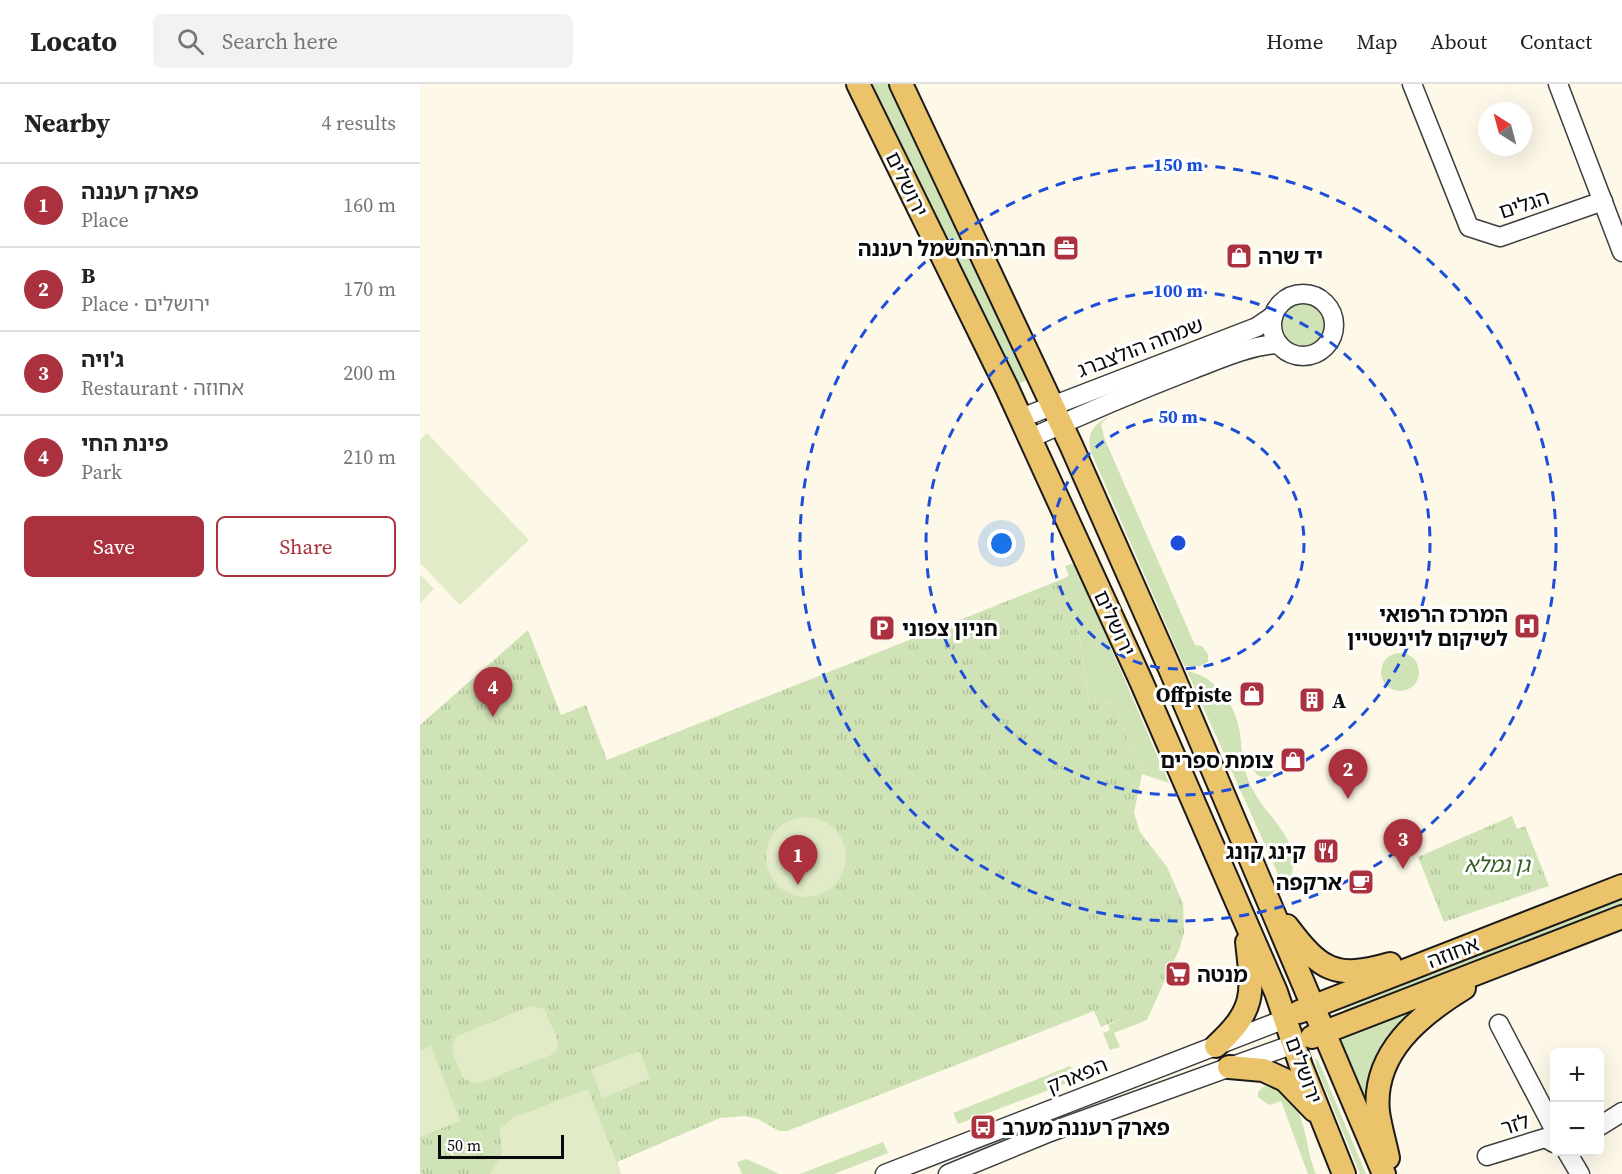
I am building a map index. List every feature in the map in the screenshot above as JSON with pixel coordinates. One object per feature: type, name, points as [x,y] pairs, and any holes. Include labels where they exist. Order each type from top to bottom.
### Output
[{"type":"main road","name":"ירושלים","points":[[858,84],[1026,428],[1141,681],[1276,992],[1344,1174]]},
{"type":"main road","name":"ירושלים","points":[[901,84],[1057,415],[1171,671],[1384,1174]]},
{"type":"main road","name":"אחוזה","points":[[1285,1019],[1622,886]]},
{"type":"main road","points":[[1269,903],[1307,951],[1319,962],[1344,972],[1370,970],[1521,926]]},
{"type":"main road","points":[[1216,1046],[1238,1024],[1250,997],[1250,968],[1243,916]]},
{"type":"main road","name":"אחוזה","points":[[1294,1044],[1622,916]]},
{"type":"main road","points":[[1392,1174],[1378,1111],[1384,1070],[1396,1044],[1406,1032],[1441,1002],[1474,982],[1543,947]]},
{"type":"main road","points":[[1229,1067],[1263,1070],[1285,1080],[1322,1119]]},
{"type":"street","name":"הגלים","points":[[1412,84],[1469,227],[1500,237],[1603,201]]},
{"type":"street","points":[[1558,84],[1622,252]]},
{"type":"street","points":[[1306,294],[1317,297],[1331,312],[1334,323],[1332,334],[1328,343],[1312,354],[1294,355],[1278,344],[1272,327],[1273,316],[1285,299],[1306,294]]},
{"type":"street","name":"שמחה הולצברג","points":[[1026,428],[1257,327],[1273,316]]},
{"type":"street","name":"שמחה הולצברג","points":[[1057,415],[1166,379],[1244,349],[1278,344]]},
{"type":"street","name":"הפארק","points":[[885,1174],[1285,1019]]},
{"type":"street","points":[[1499,1024],[1550,1121]]},
{"type":"street","name":"הפארק","points":[[948,1174],[1050,1132],[1294,1044]]},
{"type":"street","points":[[1604,1123],[1622,1112]]},
{"type":"street","name":"לזר","points":[[1487,1156],[1545,1138],[1550,1141]]},
{"type":"street","points":[[1569,1156],[1580,1174]]},
{"type":"green space","points":[[872,84],[890,84],[1031,378],[1016,385]]},
{"type":"green space","points":[[1303,304],[1318,310],[1324,325],[1318,340],[1303,346],[1288,340],[1282,325],[1288,310]]},
{"type":"green space","points":[[1109,416],[1101,424],[1105,440],[1195,645],[1202,646],[1208,654],[1208,662],[1200,666],[1184,666],[1091,452],[1089,440],[1092,431]]},
{"type":"green space","points":[[427,433],[529,540],[460,605],[420,563],[420,440]]},
{"type":"green space","points":[[1075,564],[1169,783],[1142,774],[1112,702],[1089,704],[1078,626],[1060,580],[1069,576],[1065,566]]},
{"type":"green space","points":[[420,574],[434,589],[420,603]]},
{"type":"green space","points":[[1060,580],[1078,626],[1089,704],[1112,702],[1142,774],[1134,813],[1140,832],[1167,867],[1183,903],[1184,933],[1179,950],[1169,971],[1148,1002],[1128,1016],[1101,1027],[1094,1011],[787,1131],[779,1131],[758,1119],[745,1116],[720,1118],[617,1162],[621,1174],[420,1174],[420,725],[528,630],[561,715],[586,705],[607,760]]},
{"type":"green space","points":[[1400,653],[1413,659],[1419,672],[1413,685],[1400,691],[1387,685],[1381,672],[1387,659]]},
{"type":"green space","points":[[1187,671],[1215,685],[1223,693],[1234,712],[1249,782],[1290,845],[1293,858],[1292,873],[1286,892]]},
{"type":"green space","points":[[1264,755],[1272,758],[1275,766],[1272,774],[1264,777],[1256,774],[1253,766],[1256,758]]},
{"type":"green space","name":"גן גמלא","points":[[1512,816],[1517,829],[1525,826],[1549,886],[1444,922],[1418,857]]},
{"type":"green space","points":[[806,817],[821,820],[834,829],[843,842],[846,857],[843,872],[834,885],[821,894],[806,897],[791,894],[778,885],[769,872],[766,857],[769,842],[778,829],[791,820]]},
{"type":"green space","points":[[1622,896],[1622,909],[1347,1017],[1344,1009]]},
{"type":"green space","points":[[1169,971],[1147,1020],[1114,1033],[1120,1047],[1110,1050],[1103,1033],[1110,1030],[1108,1025],[1129,1015],[1144,1004]]},
{"type":"green space","points":[[1436,999],[1412,1018],[1373,1127],[1336,1039]]},
{"type":"green space","points":[[532,1006],[544,1009],[558,1041],[556,1051],[477,1084],[464,1079],[453,1052],[457,1036]]},
{"type":"green space","points":[[431,1046],[460,1121],[420,1137],[420,1051]]},
{"type":"green space","points":[[640,1051],[650,1079],[602,1098],[591,1069]]},
{"type":"green space","points":[[1315,1058],[1318,1060],[1366,1174],[1360,1174],[1316,1066]]},
{"type":"green space","points":[[1070,1066],[1081,1078],[958,1124],[953,1113]]},
{"type":"green space","points":[[1264,1086],[1279,1090],[1297,1108],[1316,1174],[1308,1174],[1281,1101],[1269,1105],[1258,1097],[1258,1092]]},
{"type":"green space","points":[[588,1089],[621,1174],[490,1174],[502,1154],[500,1129],[512,1118]]},
{"type":"green space","points":[[883,1142],[888,1153],[834,1174],[800,1174]]},
{"type":"green space","points":[[747,1159],[779,1174],[742,1174],[737,1162]]},
{"type":"place","name":"חברת החשמל רעננה","points":[[1066,248]]},
{"type":"place","name":"יד שרה","points":[[1239,256]]},
{"type":"place","name":"המרכז הרפואי לשיקום לוינשטיין","points":[[1527,626]]},
{"type":"place","name":"חניון צפוני","points":[[882,628]]},
{"type":"place","name":"Offpiste","points":[[1252,694]]},
{"type":"place","name":"A","points":[[1312,700]]},
{"type":"place","name":"פינת החי","points":[[493,717]]},
{"type":"place","name":"צומת ספרים","points":[[1293,760]]},
{"type":"place","name":"B","points":[[1348,799]]},
{"type":"place","name":"קינג קונג","points":[[1326,851]]},
{"type":"place","name":"ג'ויה","points":[[1403,869]]},
{"type":"place","name":"ארקפה","points":[[1361,882]]},
{"type":"place","name":"פארק רעננה","points":[[798,885]]},
{"type":"place","name":"מנטה","points":[[1178,974]]},
{"type":"place","name":"פארק רעננה מערב","points":[[983,1127]]}]
